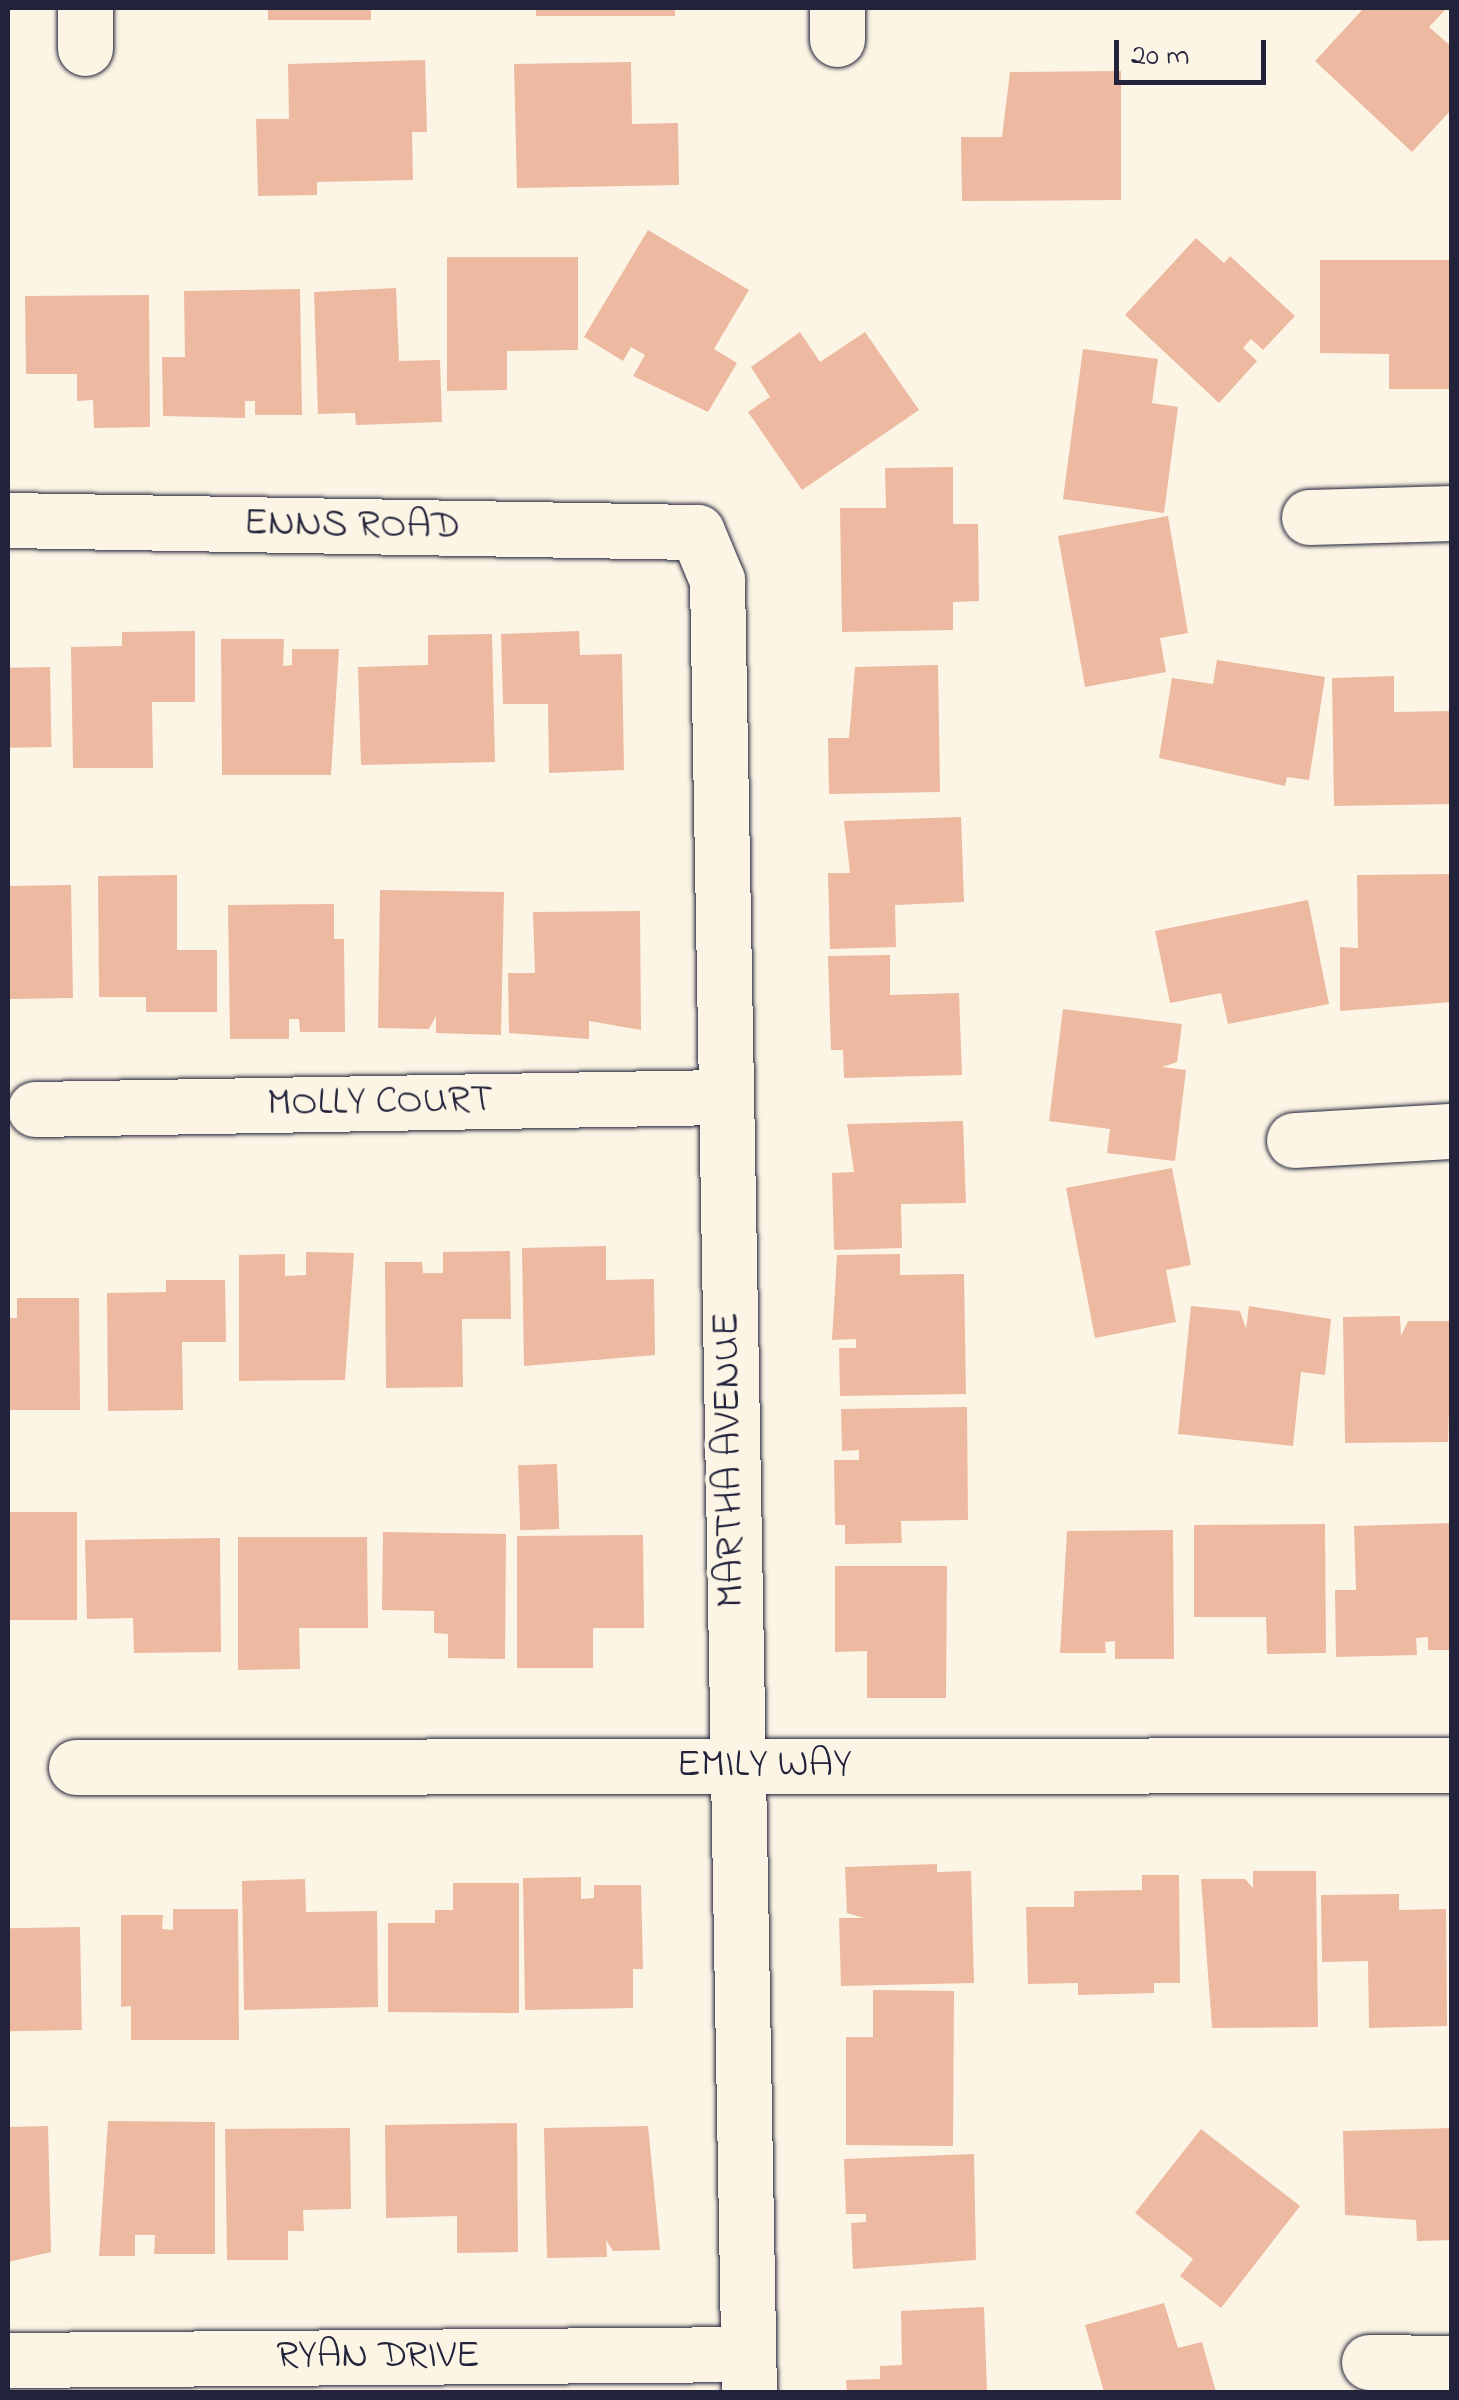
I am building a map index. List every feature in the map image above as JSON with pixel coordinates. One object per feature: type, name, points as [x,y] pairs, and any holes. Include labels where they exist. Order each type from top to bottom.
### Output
[{"type":"street","points":[[1309,518],[1452,513]]},
{"type":"street","name":"ENNS ROAD","points":[[8,520],[697,532]]},
{"type":"street","name":"MARTHA AVENUE","points":[[697,532],[717,580],[734,1766],[749,2374]]},
{"type":"street","name":"MOLLY COURT","points":[[35,1109],[724,1097]]},
{"type":"street","points":[[1294,1140],[1452,1131]]},
{"type":"street","name":"EMILY WAY","points":[[76,1767],[1452,1766]]},
{"type":"street","name":"RYAN DRIVE","points":[[8,2360],[749,2374]]},
{"type":"street","points":[[1369,2362],[1452,2363]]},
{"type":"building","points":[[268,8],[371,8],[371,20],[268,20]]},
{"type":"building","points":[[536,8],[675,8],[675,16],[536,16]]},
{"type":"building","points":[[1364,8],[1447,8],[1429,27],[1452,47],[1452,109],[1412,152],[1315,61]]},
{"type":"building","points":[[425,60],[427,132],[412,132],[413,180],[317,182],[317,195],[258,196],[256,119],[289,119],[288,64]]},
{"type":"building","points":[[631,62],[632,124],[678,123],[679,185],[517,188],[514,64]]},
{"type":"building","points":[[1121,71],[1121,200],[962,201],[961,137],[1002,137],[1010,72]]},
{"type":"building","points":[[648,230],[749,290],[714,349],[737,363],[708,412],[633,376],[645,355],[631,347],[623,361],[584,337]]},
{"type":"building","points":[[1196,238],[1224,263],[1230,256],[1295,316],[1263,350],[1251,339],[1243,348],[1257,361],[1219,403],[1125,315]]},
{"type":"building","points":[[447,257],[578,257],[578,350],[507,351],[507,390],[447,391]]},
{"type":"building","points":[[1320,260],[1449,260],[1449,389],[1389,389],[1389,354],[1320,353]]},
{"type":"building","points":[[396,288],[399,361],[440,360],[442,422],[356,425],[355,413],[318,414],[314,292]]},
{"type":"building","points":[[300,289],[302,415],[255,415],[255,401],[245,401],[245,418],[163,416],[162,357],[185,357],[184,291]]},
{"type":"building","points":[[149,295],[150,427],[94,428],[93,400],[77,401],[77,374],[26,374],[25,296]]},
{"type":"building","points":[[800,332],[820,362],[865,332],[919,410],[802,490],[748,412],[770,397],[751,367]]},
{"type":"building","points":[[1083,349],[1158,359],[1152,403],[1178,407],[1164,513],[1063,499]]},
{"type":"building","points":[[953,467],[953,524],[978,524],[979,601],[953,602],[953,630],[842,632],[840,508],[886,508],[885,468]]},
{"type":"building","points":[[1168,516],[1188,633],[1160,638],[1166,672],[1085,687],[1058,536]]},
{"type":"building","points":[[195,631],[195,702],[152,702],[153,768],[73,768],[71,647],[122,646],[122,632]]},
{"type":"building","points":[[579,631],[580,655],[622,654],[624,770],[549,773],[548,704],[503,704],[501,634]]},
{"type":"building","points":[[492,634],[495,762],[361,765],[358,667],[428,665],[428,635]]},
{"type":"building","points":[[221,639],[284,639],[283,666],[292,665],[292,649],[339,649],[331,775],[222,775]]},
{"type":"building","points":[[1217,660],[1325,677],[1309,780],[1287,777],[1285,786],[1159,758],[1172,678],[1213,684]]},
{"type":"building","points":[[938,665],[940,792],[829,794],[828,738],[849,738],[855,667]]},
{"type":"building","points":[[50,667],[51,747],[9,748],[8,668]]},
{"type":"building","points":[[1394,676],[1394,712],[1452,711],[1452,804],[1334,806],[1332,678]]},
{"type":"building","points":[[961,817],[964,902],[895,905],[896,947],[830,949],[828,873],[850,873],[844,821]]},
{"type":"building","points":[[1452,874],[1452,1002],[1340,1011],[1340,947],[1358,948],[1357,875]]},
{"type":"building","points":[[177,875],[177,950],[217,950],[217,1012],[146,1012],[146,997],[99,997],[98,876]]},
{"type":"building","points":[[71,885],[73,998],[10,999],[8,886]]},
{"type":"building","points":[[380,890],[504,892],[501,1035],[436,1033],[436,1016],[429,1029],[378,1028]]},
{"type":"building","points":[[1308,900],[1329,1004],[1228,1024],[1221,993],[1170,1003],[1155,931]]},
{"type":"building","points":[[334,904],[334,939],[344,939],[345,1032],[300,1032],[299,1019],[289,1019],[289,1039],[230,1039],[228,905]]},
{"type":"building","points":[[640,911],[641,1030],[589,1021],[589,1039],[509,1033],[508,973],[535,973],[533,912]]},
{"type":"building","points":[[890,955],[890,995],[959,993],[962,1075],[844,1078],[843,1050],[831,1050],[828,956]]},
{"type":"building","points":[[1063,1009],[1182,1024],[1177,1062],[1162,1067],[1186,1070],[1175,1161],[1107,1153],[1110,1129],[1049,1121]]},
{"type":"building","points":[[963,1121],[966,1203],[901,1204],[902,1248],[834,1250],[832,1173],[854,1172],[847,1124]]},
{"type":"building","points":[[1172,1168],[1191,1265],[1166,1270],[1176,1322],[1095,1338],[1066,1188]]},
{"type":"building","points":[[606,1246],[606,1280],[654,1279],[655,1355],[524,1366],[522,1248]]},
{"type":"building","points":[[510,1251],[511,1319],[462,1319],[463,1387],[386,1388],[385,1262],[422,1262],[423,1273],[443,1273],[443,1252]]},
{"type":"building","points":[[306,1252],[354,1253],[345,1380],[239,1381],[239,1255],[285,1254],[285,1276],[306,1275]]},
{"type":"building","points":[[900,1254],[900,1275],[964,1274],[966,1394],[840,1396],[839,1348],[856,1348],[856,1339],[832,1340],[837,1255]]},
{"type":"building","points":[[166,1280],[225,1280],[226,1342],[182,1342],[183,1410],[108,1411],[107,1293],[166,1292]]},
{"type":"building","points":[[17,1298],[79,1298],[80,1410],[8,1410],[8,1318],[17,1318]]},
{"type":"building","points":[[1191,1306],[1240,1311],[1246,1329],[1249,1306],[1331,1319],[1325,1375],[1301,1372],[1293,1446],[1178,1434]]},
{"type":"building","points":[[1400,1316],[1401,1336],[1408,1321],[1452,1321],[1448,1442],[1345,1443],[1343,1317]]},
{"type":"building","points":[[967,1407],[968,1520],[901,1521],[902,1543],[845,1544],[845,1525],[835,1525],[834,1460],[859,1460],[859,1450],[842,1451],[841,1409]]},
{"type":"building","points":[[557,1464],[559,1529],[520,1530],[518,1465]]},
{"type":"building","points":[[8,1512],[77,1512],[77,1620],[8,1620]]},
{"type":"building","points":[[1452,1523],[1452,1650],[1428,1650],[1428,1637],[1416,1638],[1417,1655],[1336,1657],[1335,1590],[1356,1590],[1354,1526]]},
{"type":"building","points":[[1325,1524],[1326,1653],[1267,1654],[1266,1617],[1194,1617],[1194,1525]]},
{"type":"building","points":[[1173,1530],[1174,1659],[1115,1659],[1115,1641],[1105,1642],[1106,1653],[1060,1653],[1067,1531]]},
{"type":"building","points":[[383,1532],[506,1534],[505,1659],[448,1658],[448,1634],[434,1633],[434,1611],[382,1610]]},
{"type":"building","points":[[643,1535],[644,1628],[593,1628],[593,1668],[517,1668],[517,1536]]},
{"type":"building","points":[[238,1537],[367,1537],[368,1628],[299,1628],[300,1669],[238,1670]]},
{"type":"building","points":[[220,1538],[221,1652],[134,1653],[133,1618],[87,1619],[85,1540]]},
{"type":"building","points":[[835,1566],[947,1566],[946,1698],[867,1698],[867,1651],[835,1652]]},
{"type":"building","points":[[937,1864],[937,1872],[971,1871],[974,1983],[841,1986],[839,1918],[864,1918],[847,1913],[845,1867]]},
{"type":"building","points":[[1253,1871],[1316,1871],[1318,2027],[1212,2028],[1201,1879],[1245,1879],[1253,1888]]},
{"type":"building","points":[[1142,1875],[1179,1875],[1180,1983],[1154,1983],[1154,1993],[1078,1995],[1078,1983],[1028,1984],[1026,1907],[1074,1907],[1074,1891],[1142,1890]]},
{"type":"building","points":[[581,1877],[581,1899],[594,1898],[594,1885],[641,1885],[643,1969],[633,1969],[633,2008],[525,2010],[523,1878]]},
{"type":"building","points":[[305,1879],[306,1912],[377,1911],[378,2007],[244,2010],[242,1881]]},
{"type":"building","points":[[453,1883],[519,1883],[519,2013],[388,2012],[388,1923],[435,1923],[435,1910],[453,1910]]},
{"type":"building","points":[[1399,1894],[1399,1910],[1446,1909],[1447,2026],[1369,2028],[1368,1961],[1322,1962],[1321,1895]]},
{"type":"building","points":[[173,1909],[238,1909],[239,2040],[131,2040],[131,2006],[121,2007],[121,1915],[163,1915],[162,1929],[173,1930]]},
{"type":"building","points":[[80,1927],[82,2030],[10,2031],[8,1928]]},
{"type":"building","points":[[873,1990],[954,1991],[953,2146],[846,2145],[846,2037],[873,2037]]},
{"type":"building","points":[[108,2121],[215,2122],[215,2254],[154,2254],[155,2235],[135,2235],[135,2256],[99,2256]]},
{"type":"building","points":[[517,2123],[518,2252],[457,2253],[457,2216],[386,2218],[385,2125]]},
{"type":"building","points":[[48,2126],[51,2252],[8,2262],[8,2127]]},
{"type":"building","points":[[648,2126],[660,2250],[613,2251],[606,2240],[607,2257],[547,2258],[544,2128]]},
{"type":"building","points":[[350,2128],[351,2209],[303,2210],[304,2231],[288,2231],[288,2260],[227,2260],[225,2129]]},
{"type":"building","points":[[1452,2128],[1452,2240],[1417,2241],[1416,2220],[1345,2215],[1343,2131]]},
{"type":"building","points":[[1201,2129],[1300,2206],[1221,2308],[1180,2276],[1193,2259],[1135,2213]]},
{"type":"building","points":[[974,2154],[976,2260],[853,2269],[851,2223],[866,2222],[866,2214],[846,2214],[844,2159]]},
{"type":"building","points":[[1164,2303],[1178,2348],[1202,2342],[1216,2392],[1104,2392],[1085,2325]]},
{"type":"building","points":[[984,2307],[987,2392],[847,2392],[846,2380],[880,2379],[880,2366],[902,2365],[901,2311]]}]
